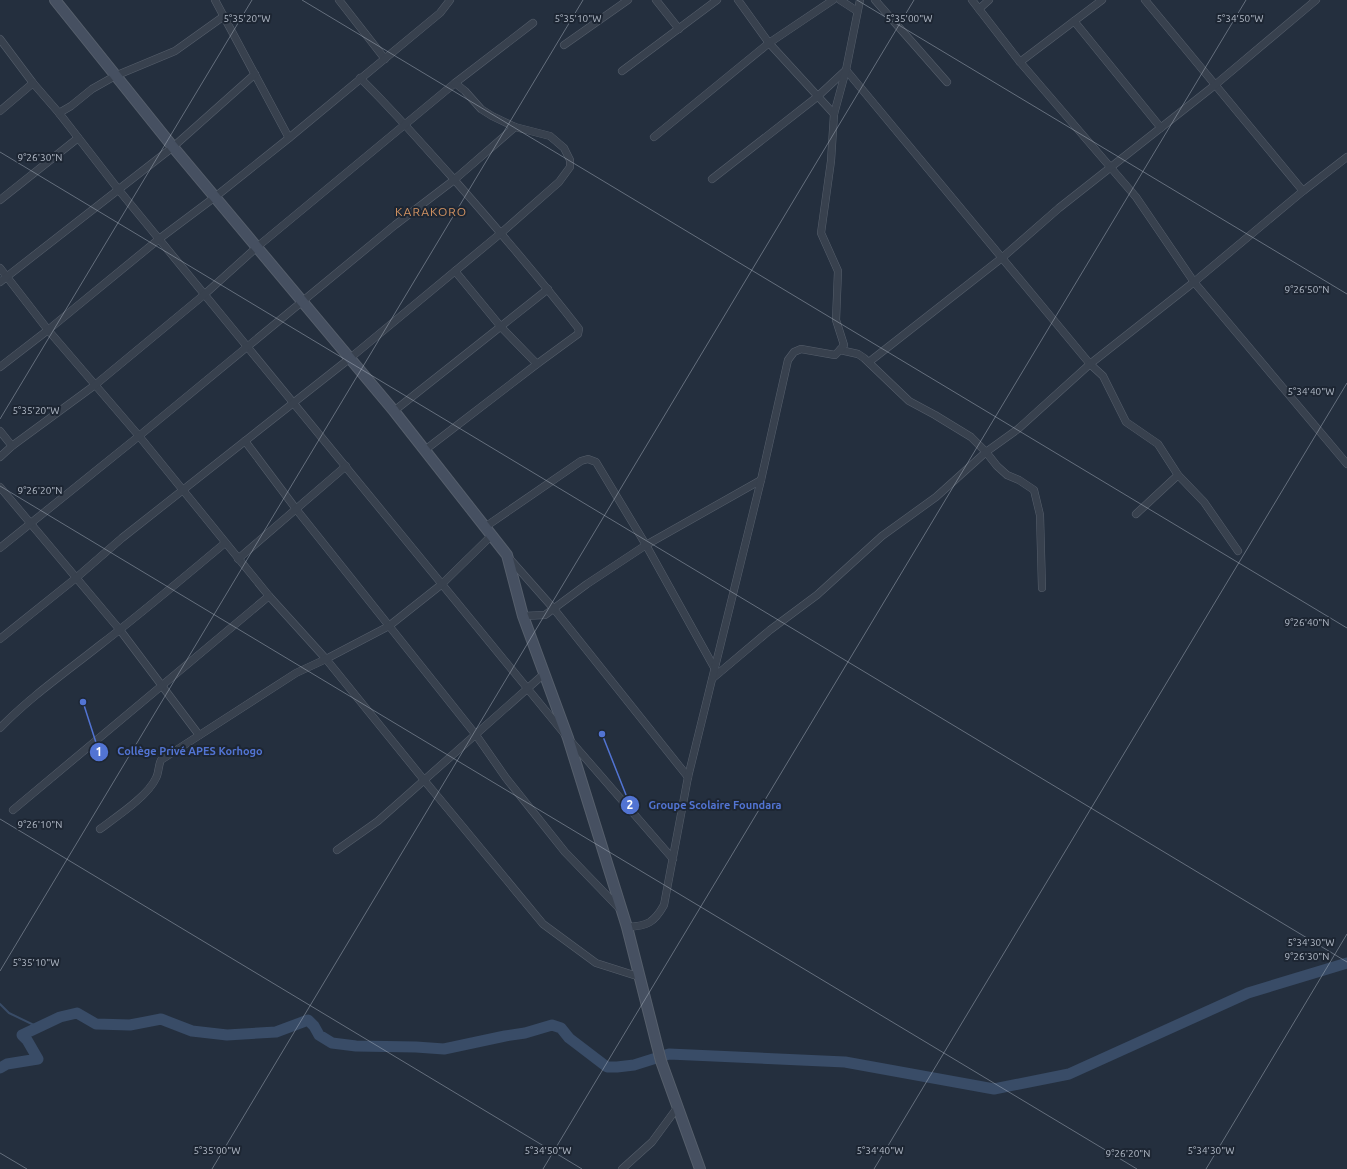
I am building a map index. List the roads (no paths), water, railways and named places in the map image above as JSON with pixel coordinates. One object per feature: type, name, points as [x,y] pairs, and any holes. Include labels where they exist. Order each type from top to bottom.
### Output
[{"type":"street","points":[[55,0],[215,197],[394,411],[485,526],[491,536],[554,609],[688,777]]},
{"type":"street","points":[[215,0],[289,138]]},
{"type":"street","points":[[339,0],[385,59]]},
{"type":"street","points":[[0,367],[48,330],[159,239],[289,138],[440,13],[450,0]]},
{"type":"street","points":[[564,45],[628,0]]},
{"type":"street","points":[[656,0],[679,29]]},
{"type":"street","points":[[622,71],[717,0]]},
{"type":"street","points":[[738,0],[769,43],[834,114]]},
{"type":"street","points":[[654,137],[769,43],[833,0]]},
{"type":"street","points":[[840,0],[857,11]]},
{"type":"street","points":[[628,927],[640,926],[651,922],[659,915],[664,905],[688,777],[761,480],[788,360],[794,352],[801,349],[835,355],[844,345],[836,320],[838,271],[820,233],[831,161],[834,114],[846,70],[860,0]]},
{"type":"street","points":[[875,0],[947,82]]},
{"type":"street","points":[[972,0],[1020,62],[1110,169],[1136,197],[1194,282],[1347,464]]},
{"type":"street","points":[[979,9],[990,0]]},
{"type":"street","points":[[1020,62],[1102,0]]},
{"type":"street","points":[[1145,0],[1304,191]]},
{"type":"street","points":[[870,362],[1003,257],[1059,208],[1215,85],[1316,0]]},
{"type":"street","points":[[59,113],[71,106],[92,88],[175,51],[224,16]]},
{"type":"street","points":[[1074,21],[1161,128]]},
{"type":"street","points":[[0,457],[12,446],[95,385],[205,294],[257,247],[455,83],[533,23]]},
{"type":"street","points":[[0,39],[33,83],[59,113],[118,189],[527,688],[673,860]]},
{"type":"street","points":[[712,179],[817,96],[846,70]]},
{"type":"street","points":[[846,70],[1003,257],[1090,364],[1103,376],[1126,422],[1158,444],[1178,475],[1204,502],[1238,551]]},
{"type":"street","points":[[0,282],[173,146],[255,74]]},
{"type":"street","points":[[360,78],[405,125],[501,233],[548,288],[579,329],[578,334],[425,450]]},
{"type":"street","points":[[0,110],[33,83]]},
{"type":"street","points":[[0,639],[76,578],[122,538],[349,359],[501,233],[559,182],[570,167],[570,160],[564,148],[550,136],[515,127],[481,110],[465,91],[455,83]]},
{"type":"street","points":[[0,548],[139,436],[395,225],[454,180],[515,127]]},
{"type":"street","points":[[0,200],[78,138]]},
{"type":"street","points":[[713,679],[770,630],[817,596],[882,536],[936,497],[986,452],[1018,429],[1090,364],[1194,282],[1347,157]]},
{"type":"street","points":[[0,268],[48,330],[139,436],[269,596],[326,659],[543,924],[596,963],[640,977]]},
{"type":"street","points":[[454,271],[501,327],[537,364]]},
{"type":"street","points":[[394,411],[548,288]]},
{"type":"street","points":[[840,350],[858,354],[870,362],[909,400],[971,437],[1007,475],[1019,480],[1034,490],[1040,515],[1042,588]]},
{"type":"street","points":[[0,431],[12,446]]},
{"type":"street","points":[[245,441],[296,509],[476,735],[506,778],[565,852],[623,912]]},
{"type":"street","points":[[485,526],[581,460],[588,459],[596,462],[646,545],[715,669]]},
{"type":"street","points":[[238,559],[346,466]]},
{"type":"street","points":[[1136,514],[1178,475]]},
{"type":"street","points":[[523,616],[545,615],[646,545],[761,480]]},
{"type":"street","points":[[0,487],[120,630],[199,735]]},
{"type":"street","points":[[100,829],[129,808],[146,792],[157,778],[160,760],[296,673],[389,626],[442,584],[491,536]]},
{"type":"street","points":[[0,728],[43,690],[120,630],[225,543]]},
{"type":"street","points":[[507,555],[523,616],[568,738],[628,927],[660,1057],[700,1169]]},
{"type":"street","points":[[13,810],[269,596]]},
{"type":"street","points":[[337,850],[378,821],[545,673]]},
{"type":"street","points":[[622,1169],[652,1142],[677,1108]]},
{"type":"waterway","points":[[0,1068],[7,1064],[38,1059],[27,1040],[22,1035],[60,1017],[77,1013],[96,1024],[130,1025],[161,1019],[192,1031],[227,1035],[276,1032],[308,1020],[314,1026],[319,1035],[332,1043],[356,1046],[444,1049],[525,1033],[552,1025],[561,1028],[569,1038],[607,1067],[634,1065],[669,1054],[845,1062],[994,1089],[1069,1074],[1248,993],[1347,963]]},
{"type":"waterway","points":[[0,1004],[9,1013],[38,1027]]},
{"type":"place","name":"Collège Privé APES Korhogo","points":[[83,702]]},
{"type":"place","name":"Groupe Scolaire Foundara","points":[[602,734]]},
{"type":"district","name":"KARAKORO","points":[[431,211]]}]
